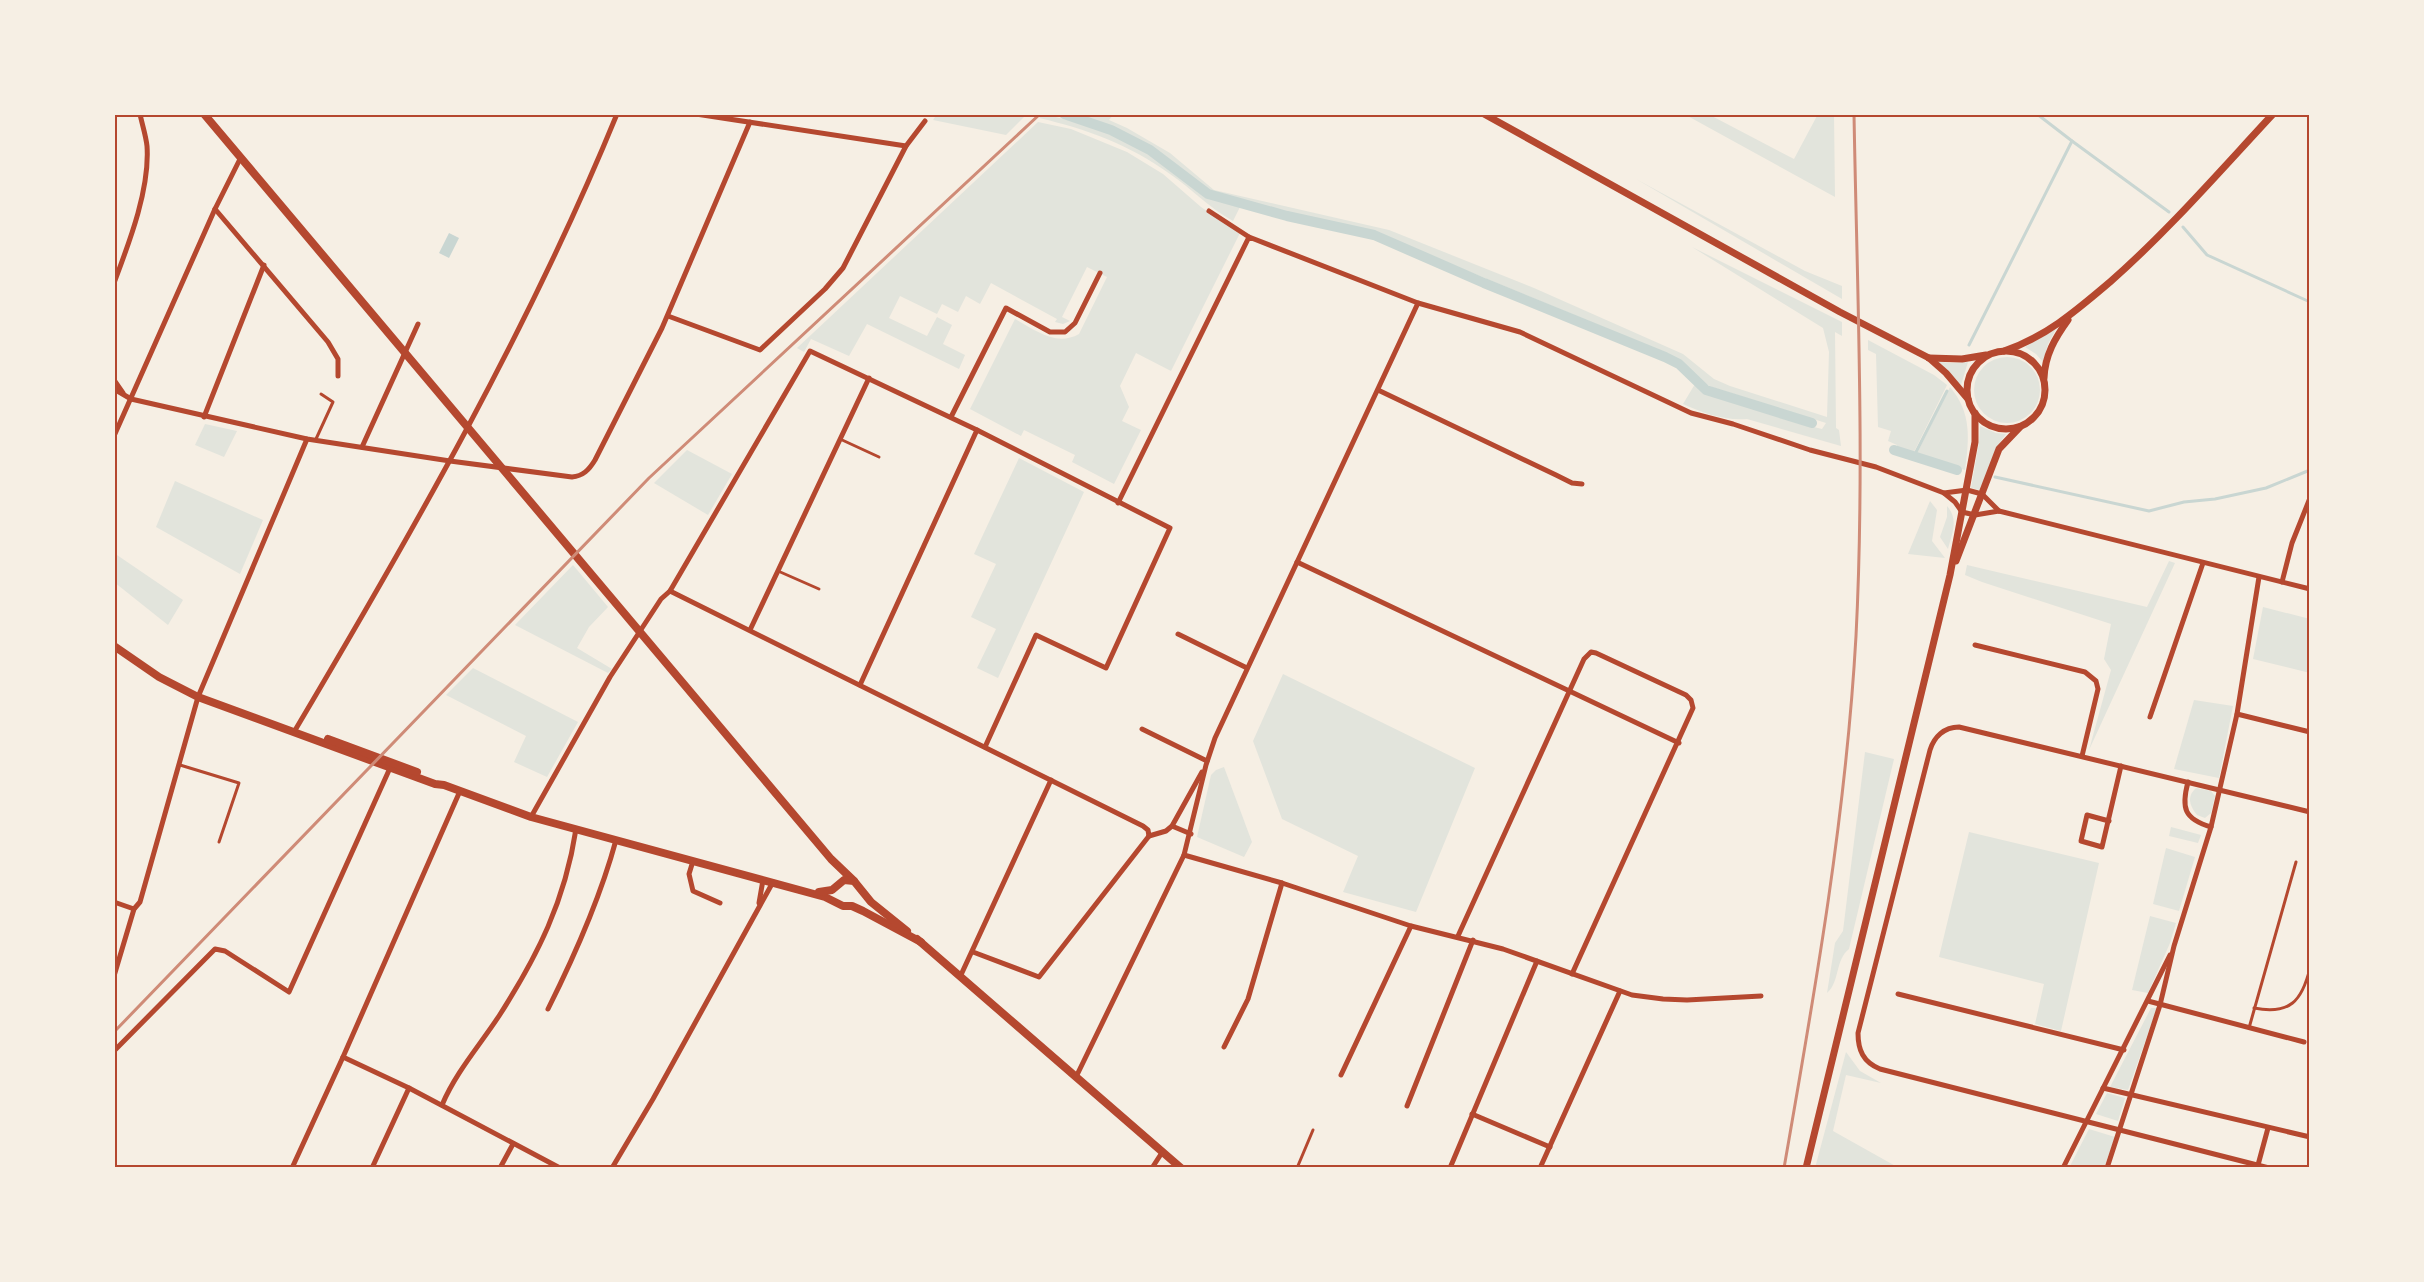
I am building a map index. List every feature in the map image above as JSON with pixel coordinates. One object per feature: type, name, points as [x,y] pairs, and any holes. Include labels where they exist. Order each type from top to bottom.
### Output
[{"type":"main road","points":[[204,114],[861,892],[1181,1168]]},
{"type":"main road","points":[[114,646],[159,677],[198,697],[390,768],[531,817],[825,897],[840,904],[852,906],[921,942]]},
{"type":"main road","points":[[305,736],[318,736],[348,746],[436,779],[444,785]]},
{"type":"main road","points":[[831,859],[838,876],[834,894],[840,904]]},
{"type":"main road","points":[[803,891],[824,892],[836,887],[844,880],[854,881]]},
{"type":"main road","points":[[852,906],[859,900],[861,892]]},
{"type":"street","points":[[114,283],[138,210],[146,168],[147,146],[140,114]]},
{"type":"street","points":[[294,732],[450,461],[591,176],[617,114]]},
{"type":"street","points":[[696,114],[906,147]]},
{"type":"street","points":[[1484,114],[1840,312],[1929,358],[1946,373],[1968,399],[1975,413],[1986,423],[2000,428],[2022,425]]},
{"type":"street","points":[[1929,358],[1962,359],[2004,351],[2039,336],[2072,315],[2151,244],[2273,114]]},
{"type":"street","points":[[668,316],[760,350],[825,289],[843,268],[906,147],[925,121]]},
{"type":"street","points":[[114,389],[131,399],[307,439],[572,477],[584,473],[595,460],[668,316],[750,122]]},
{"type":"street","points":[[114,436],[215,209],[241,157]]},
{"type":"street","points":[[215,209],[328,342],[338,359],[338,376]]},
{"type":"street","points":[[1209,211],[1250,237],[1419,303],[1520,332],[1691,413],[1876,467],[1944,493],[1962,512],[1975,515],[1999,511],[2310,589]]},
{"type":"street","points":[[1118,503],[1250,237]]},
{"type":"street","points":[[204,417],[264,265]]},
{"type":"street","points":[[951,417],[1006,308],[1050,332],[1065,332],[1075,323],[1100,273]]},
{"type":"street","points":[[973,952],[1039,977],[1149,836],[1166,831],[1172,825],[1206,763],[1247,668],[1419,303]]},
{"type":"street","points":[[1950,575],[1999,449],[2022,425],[2034,417],[2042,405],[2046,363],[2051,347],[2072,315]]},
{"type":"street","points":[[362,447],[418,324]]},
{"type":"street","points":[[531,817],[610,677],[661,599],[670,591],[810,351],[951,417],[1170,528],[1106,668],[1036,635],[985,747]]},
{"type":"street","points":[[2004,351],[2018,353],[2030,360],[2040,370],[2044,384]]},
{"type":"street","points":[[1968,399],[1970,377],[1977,364],[1989,355]]},
{"type":"street","points":[[750,630],[868,378]]},
{"type":"street","points":[[114,380],[123,394]]},
{"type":"street","points":[[1378,390],[1564,479],[1582,484]]},
{"type":"street","points":[[1806,1168],[1950,575],[1975,442],[1975,413]]},
{"type":"street","points":[[860,685],[977,430]]},
{"type":"street","points":[[114,976],[134,909],[140,902],[198,697],[307,439]]},
{"type":"street","points":[[1944,493],[1967,490],[1982,494],[1999,511]]},
{"type":"street","points":[[2282,582],[2292,543],[2310,498]]},
{"type":"street","points":[[1297,562],[1679,742]]},
{"type":"street","points":[[2150,717],[2203,562]]},
{"type":"street","points":[[2107,1168],[2160,1005],[2174,946],[2211,827],[2237,714],[2259,577]]},
{"type":"street","points":[[670,591],[1143,826],[1148,830],[1149,836]]},
{"type":"street","points":[[1178,634],[1247,668]]},
{"type":"street","points":[[1975,645],[2091,675],[2098,689],[2082,756]]},
{"type":"street","points":[[1458,936],[1569,691],[1586,656],[1593,652],[1689,697],[1693,704],[1692,713],[1572,974]]},
{"type":"street","points":[[2237,714],[2310,732]]},
{"type":"street","points":[[2269,1168],[1880,1069],[1870,1065],[1863,1057],[1858,1043],[1859,1026],[1929,750],[1941,733],[1959,727],[2310,812]]},
{"type":"street","points":[[1142,729],[1206,763]]},
{"type":"street","points":[[1076,1077],[1184,855],[1191,834],[1206,763]]},
{"type":"street","points":[[2109,821],[2087,815],[2081,841],[2102,847],[2109,821],[2121,766]]},
{"type":"street","points":[[114,1051],[215,949],[225,951],[284,991],[289,992],[390,768]]},
{"type":"street","points":[[960,977],[1051,780]]},
{"type":"street","points":[[2187,782],[2184,803],[2186,810],[2194,821],[2211,827]]},
{"type":"street","points":[[292,1168],[460,791]]},
{"type":"street","points":[[1188,796],[1198,800]]},
{"type":"street","points":[[1172,825],[1191,834]]},
{"type":"street","points":[[442,1105],[458,1074],[499,1015],[543,940],[563,892],[576,829]]},
{"type":"street","points":[[548,1009],[575,954],[604,881],[616,840]]},
{"type":"street","points":[[1184,855],[1282,883],[1411,926],[1473,940],[1620,991],[1663,999],[1761,996]]},
{"type":"street","points":[[693,861],[689,874],[693,891],[720,903]]},
{"type":"street","points":[[757,911],[763,880]]},
{"type":"street","points":[[612,1168],[653,1099],[773,882]]},
{"type":"street","points":[[1224,1047],[1248,999],[1282,883]]},
{"type":"street","points":[[114,902],[134,909]]},
{"type":"street","points":[[1341,1075],[1411,926]]},
{"type":"street","points":[[1407,1106],[1473,940]]},
{"type":"street","points":[[2063,1168],[2174,946]]},
{"type":"street","points":[[1450,1168],[1537,961]]},
{"type":"street","points":[[1540,1168],[1620,991]]},
{"type":"street","points":[[1898,994],[2124,1050]]},
{"type":"street","points":[[2148,1001],[2304,1042]]},
{"type":"street","points":[[343,1057],[409,1088],[560,1168]]},
{"type":"street","points":[[372,1168],[409,1088]]},
{"type":"street","points":[[2103,1088],[2310,1137]]},
{"type":"street","points":[[1472,1114],[1550,1147]]},
{"type":"street","points":[[2258,1165],[2268,1128]]},
{"type":"street","points":[[500,1168],[513,1144]]},
{"type":"street","points":[[1152,1168],[1162,1151]]},
{"type":"lane","points":[[316,440],[333,402],[321,394]]},
{"type":"lane","points":[[840,439],[879,457]]},
{"type":"lane","points":[[778,570],[819,589]]},
{"type":"lane","points":[[178,764],[239,783],[219,842]]},
{"type":"lane","points":[[2249,1028],[2296,862]]},
{"type":"lane","points":[[2254,1008],[2278,1011],[2292,1004],[2302,992],[2310,968]]},
{"type":"lane","points":[[1297,1168],[1313,1130]]},
{"type":"shaded area","points":[[937,114],[1027,114],[1006,135],[933,120]]},
{"type":"shaded area","points":[[1044,114],[1095,127],[1122,139],[1157,159],[1207,196],[1241,205],[1233,221],[1170,174],[1124,146],[1074,127],[1039,118]]},
{"type":"shaded area","points":[[1068,114],[1114,114],[1109,120],[1170,153],[1214,190],[1389,230],[1534,288],[1683,354],[1714,379],[1730,386],[1827,417],[1829,352],[1823,328],[1692,247],[1842,322],[1842,336],[1835,332],[1836,428],[1839,430],[1841,446],[1747,419],[1722,418],[1683,404],[1695,384],[1706,393],[1810,426],[1822,429],[1826,423],[1712,387],[1669,354],[1378,234],[1317,221],[1210,193],[1151,148],[1110,127]]},
{"type":"shaded area","points":[[1684,114],[1708,114],[1794,159],[1818,114],[1834,114],[1835,197]]},
{"type":"shaded area","points":[[1038,122],[1071,129],[1127,152],[1163,174],[1201,207],[1240,233],[1171,371],[1136,353],[1120,386],[1129,407],[1122,421],[1141,430],[1114,484],[1072,462],[1075,455],[1024,430],[1021,436],[970,409],[1015,319],[1054,338],[1070,338],[1079,334],[1107,277],[1087,267],[1062,317],[1070,321],[1063,324],[1055,322],[1057,319],[991,283],[980,304],[966,296],[958,312],[942,304],[937,314],[900,296],[889,318],[927,336],[937,317],[952,325],[943,344],[965,355],[959,369],[867,324],[849,356],[811,339],[804,352],[797,348]]},
{"type":"shaded area","points":[[1636,179],[1805,271],[1842,286],[1842,299]]},
{"type":"shaded area","points":[[449,233],[459,238],[449,258],[439,253]]},
{"type":"shaded area","points":[[2056,329],[2048,344],[2043,362],[2025,347]]},
{"type":"shaded area","points":[[1868,340],[1934,375],[1947,385],[1913,454],[1897,448],[1897,445],[1888,441],[1891,431],[1878,427],[1876,354],[1868,350]]},
{"type":"shaded area","points":[[2007,357],[2020,360],[2030,367],[2037,377],[2040,390],[2037,403],[2030,413],[2020,420],[2007,423],[1994,420],[1984,413],[1977,403],[1974,390],[1977,377],[1984,367],[1994,360]]},
{"type":"shaded area","points":[[1935,361],[1968,362],[1961,385],[1947,370]]},
{"type":"shaded area","points":[[1950,387],[1962,407],[1967,427],[1965,470],[1916,455]]},
{"type":"shaded area","points":[[205,424],[237,431],[224,457],[195,445]]},
{"type":"shaded area","points":[[1980,426],[1996,433],[2006,434],[1996,448],[1980,490],[1971,488]]},
{"type":"shaded area","points":[[687,450],[732,474],[708,515],[654,483]]},
{"type":"shaded area","points":[[1019,458],[1084,492],[998,678],[977,668],[996,629],[971,617],[996,564],[974,554]]},
{"type":"shaded area","points":[[175,481],[263,520],[240,574],[156,527]]},
{"type":"shaded area","points":[[1930,501],[1937,510],[1932,541],[1945,558],[1908,554]]},
{"type":"shaded area","points":[[1947,506],[1954,521],[1948,549],[1940,537],[1947,517]]},
{"type":"shaded area","points":[[114,553],[183,600],[168,625],[114,582]]},
{"type":"shaded area","points":[[2169,561],[2175,563],[2089,750],[2111,670],[2104,659],[2111,624],[1982,582],[1965,575],[1967,565],[2147,607]]},
{"type":"shaded area","points":[[573,565],[608,607],[589,627],[577,648],[612,669],[608,673],[515,625]]},
{"type":"shaded area","points":[[2263,607],[2310,619],[2310,673],[2253,659]]},
{"type":"shaded area","points":[[473,668],[578,722],[547,777],[514,762],[526,736],[446,695]]},
{"type":"shaded area","points":[[1283,674],[1475,768],[1416,912],[1343,892],[1358,856],[1282,819],[1253,741]]},
{"type":"shaded area","points":[[2194,700],[2233,706],[2219,778],[2174,769]]},
{"type":"shaded area","points":[[1865,752],[1894,759],[1849,949],[1841,959],[1834,983],[1827,993],[1835,943],[1843,931]]},
{"type":"shaded area","points":[[1224,767],[1252,842],[1244,857],[1197,837],[1211,775]]},
{"type":"shaded area","points":[[2196,788],[2211,791],[2215,796],[2211,813],[2205,818],[2197,815],[2191,805],[2190,798]]},
{"type":"shaded area","points":[[2171,827],[2201,835],[2198,843],[2169,836]]},
{"type":"shaded area","points":[[1969,832],[2099,863],[2061,1031],[2035,1024],[2044,984],[1939,957]]},
{"type":"shaded area","points":[[2166,848],[2195,857],[2179,911],[2153,904]]},
{"type":"shaded area","points":[[2150,916],[2176,923],[2170,943],[2148,993],[2132,990]]},
{"type":"shaded area","points":[[2151,1008],[2157,1008],[2128,1090],[2110,1087]]},
{"type":"shaded area","points":[[1846,1052],[1860,1071],[1881,1083],[1846,1075],[1833,1131],[1899,1168],[1815,1168]]},
{"type":"shaded area","points":[[2107,1093],[2125,1098],[2118,1121],[2096,1114]]},
{"type":"shaded area","points":[[2089,1129],[2115,1137],[2104,1168],[2069,1168]]},
{"type":"waterway","points":[[1064,114],[1111,130],[1150,150],[1208,194],[1287,216],[1374,235],[1665,357],[1679,364],[1706,390],[1812,423]]},
{"type":"waterway","points":[[1969,345],[2072,141],[2037,114]]},
{"type":"waterway","points":[[2072,141],[2169,212]]},
{"type":"waterway","points":[[2183,227],[2207,255],[2310,302]]},
{"type":"waterway","points":[[1914,456],[1947,391]]},
{"type":"waterway","points":[[1894,450],[1957,470]]},
{"type":"waterway","points":[[1995,477],[2149,511],[2184,502],[2215,499],[2266,488],[2310,470]]},
{"type":"railway","points":[[114,1032],[649,478],[1040,114]]},
{"type":"railway","points":[[1784,1168],[1828,903],[1845,770],[1856,636],[1860,440],[1854,114]]}]
